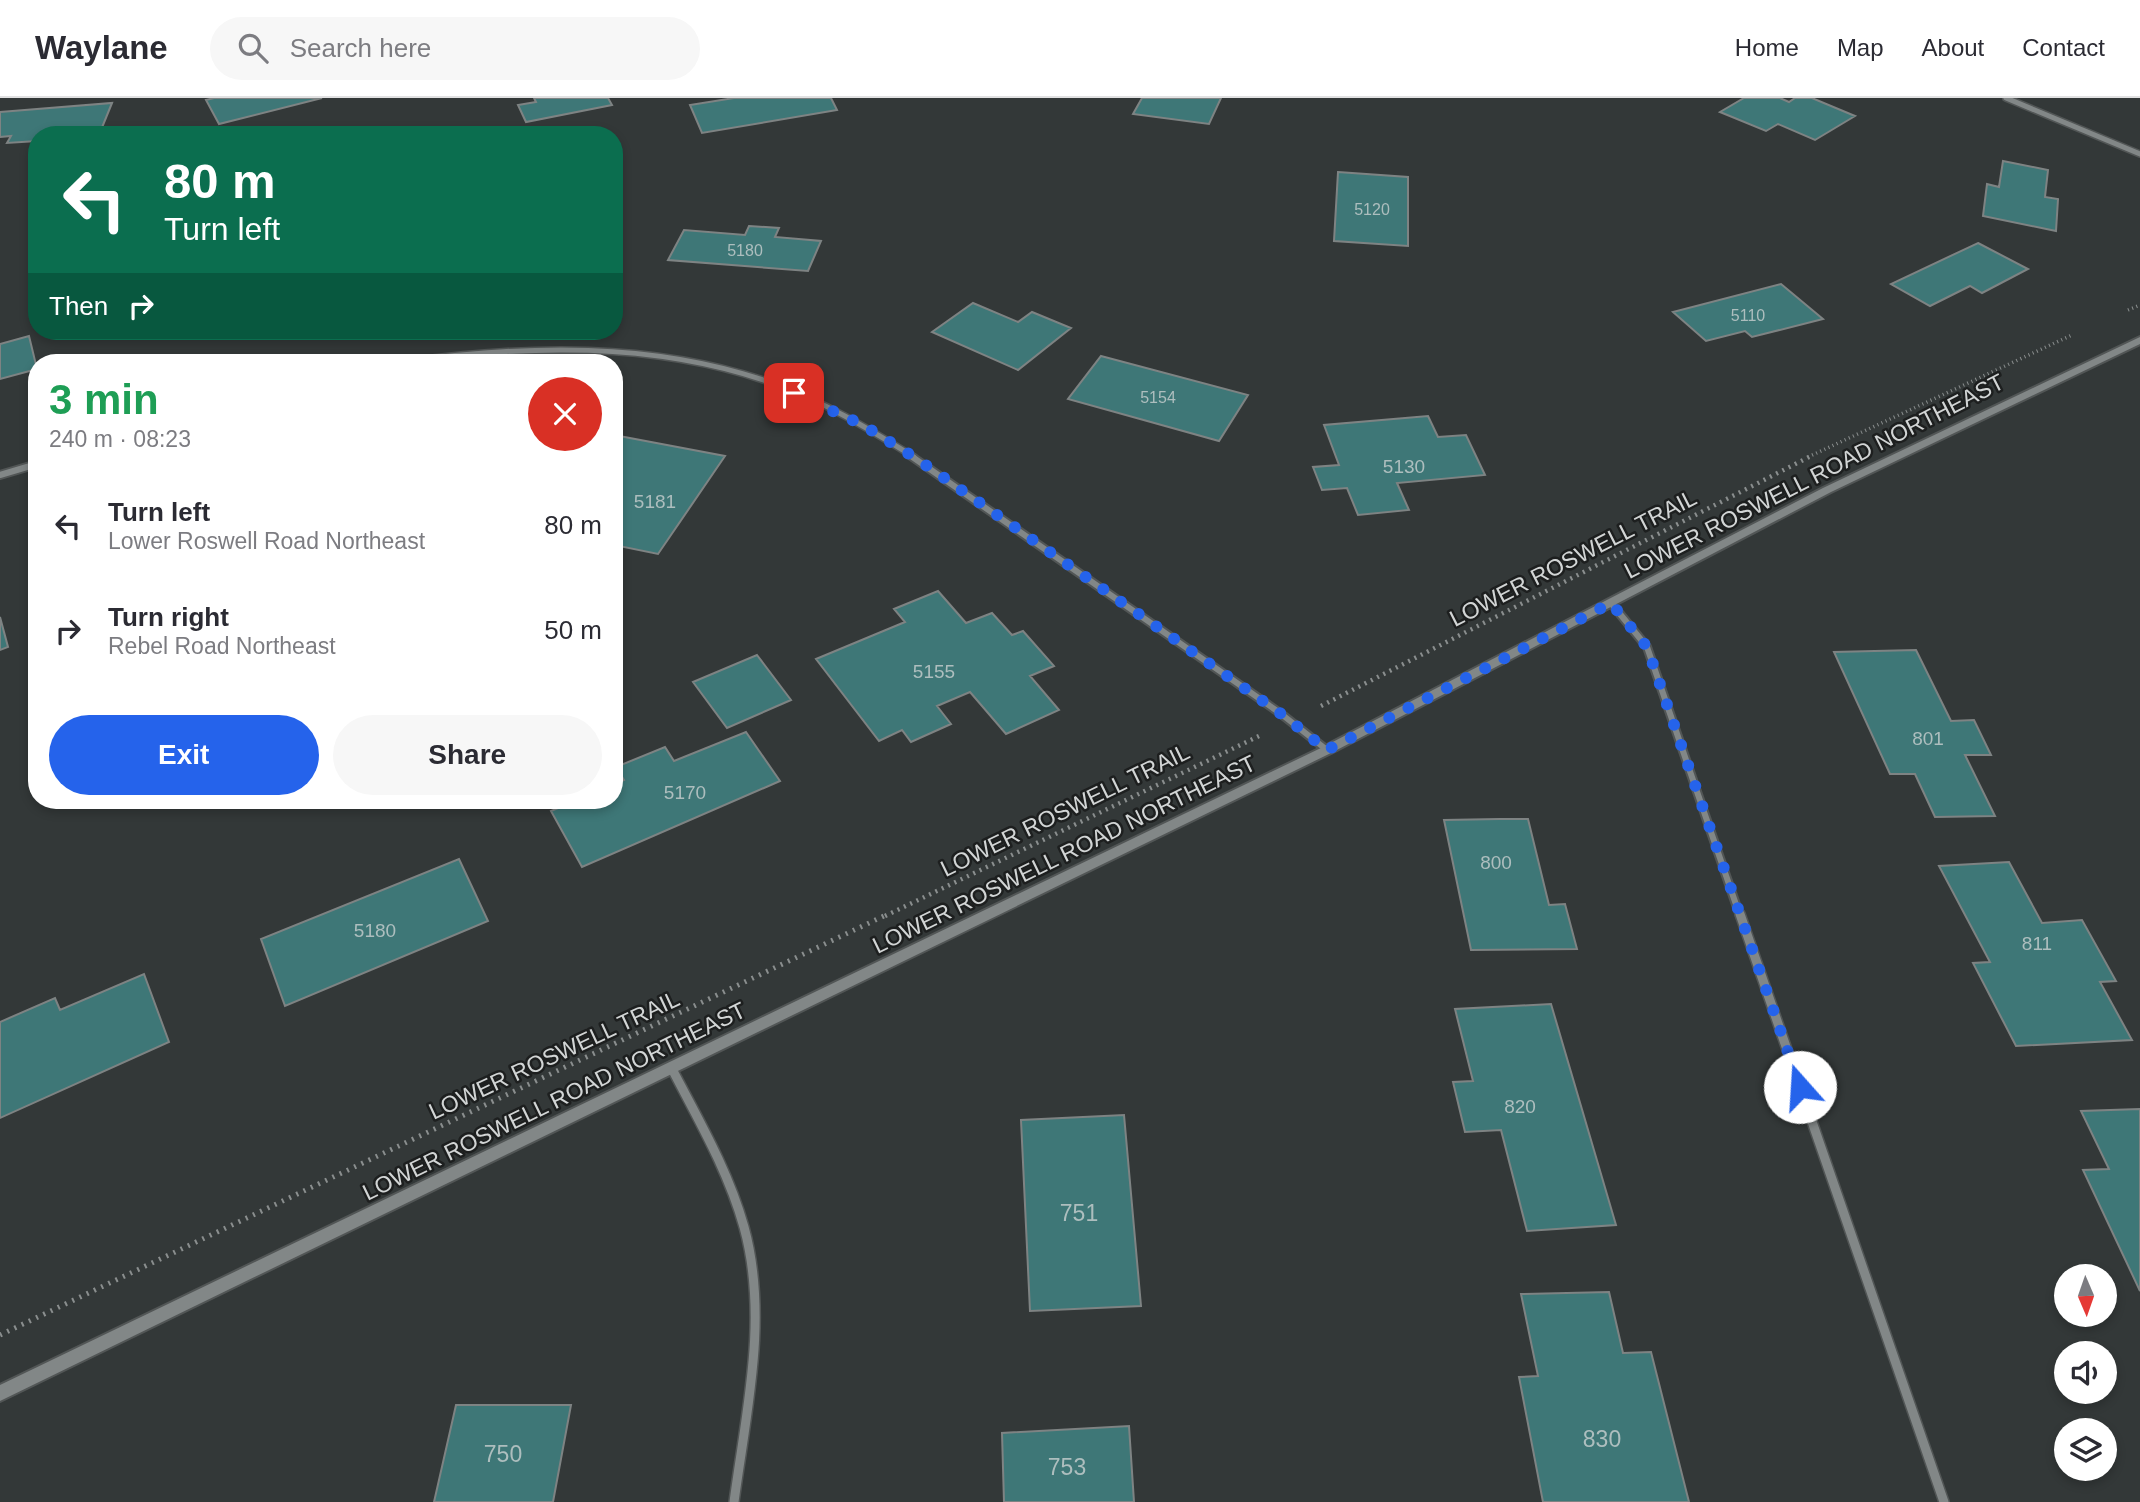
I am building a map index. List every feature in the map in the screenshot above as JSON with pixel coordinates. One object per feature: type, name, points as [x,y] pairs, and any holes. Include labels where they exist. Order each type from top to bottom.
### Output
[{"type":"street","points":[[2006,98],[2140,155]]},
{"type":"street","name":"LOWER ROSWELL ROAD NORTHEAST","points":[[0,1393],[1327,750],[1827,490],[2140,340]]},
{"type":"street","points":[[461,354],[530,351],[603,354]]},
{"type":"street","points":[[623,355],[713,367],[751,377],[815,401],[863,425],[920,461],[1291,721],[1327,750]]},
{"type":"street","points":[[0,475],[28,467]]},
{"type":"street","points":[[1611,603],[1647,647],[1944,1502]]},
{"type":"street","points":[[671,1067],[717,1154],[736,1204],[750,1253],[755,1308],[734,1502]]},
{"type":"path","points":[[2116,316],[2140,305]]},
{"type":"path","name":"LOWER ROSWELL TRAIL","points":[[0,1335],[612,1047],[1291,721],[1822,450],[2080,331]]},
{"type":"building","points":[[322,98],[219,124],[206,100]]},
{"type":"building","points":[[534,98],[608,98],[612,105],[526,122],[518,105],[536,102]]},
{"type":"building","points":[[734,98],[831,98],[837,110],[702,133],[690,105]]},
{"type":"building","points":[[1142,98],[1221,98],[1209,124],[1133,114]]},
{"type":"building","points":[[1744,98],[1780,98],[1789,102],[1795,98],[1812,98],[1855,116],[1815,140],[1778,124],[1766,131],[1720,112]]},
{"type":"building","points":[[112,103],[103,126],[28,126],[28,142],[7,143],[11,136],[0,137],[0,112]]},
{"type":"building","points":[[2003,161],[2048,170],[2045,197],[2058,199],[2056,231],[1983,216],[1987,184],[1999,187]]},
{"type":"building","points":[[1338,172],[1408,177],[1408,246],[1334,241]]},
{"type":"building","points":[[749,226],[779,228],[775,237],[821,241],[808,271],[668,260],[684,230],[745,235]]},
{"type":"building","points":[[1978,243],[2028,269],[1982,293],[1970,286],[1930,306],[1891,284]]},
{"type":"building","points":[[1781,284],[1823,319],[1752,337],[1745,331],[1706,341],[1673,312]]},
{"type":"building","points":[[973,303],[1018,322],[1032,312],[1071,328],[1018,370],[932,332]]},
{"type":"building","points":[[28,336],[33,354],[28,354],[28,371],[0,379],[0,344]]},
{"type":"building","points":[[1101,356],[1248,395],[1219,441],[1068,399]]},
{"type":"building","points":[[1428,416],[1438,437],[1466,435],[1485,475],[1397,483],[1409,510],[1358,515],[1347,488],[1322,490],[1313,467],[1339,465],[1324,425]]},
{"type":"building","points":[[623,437],[725,456],[658,554],[623,547]]},
{"type":"building","points":[[938,591],[966,623],[992,613],[1012,635],[1023,631],[1054,666],[1030,676],[1059,710],[1006,734],[970,692],[937,706],[951,724],[911,742],[902,730],[879,741],[816,659],[905,622],[894,609]]},
{"type":"building","points":[[0,617],[8,647],[0,650]]},
{"type":"building","points":[[1916,650],[1951,721],[1974,720],[1991,755],[1965,755],[1995,816],[1935,817],[1915,774],[1890,774],[1834,652]]},
{"type":"building","points":[[757,655],[791,700],[727,728],[693,682]]},
{"type":"building","points":[[746,732],[780,781],[582,867],[551,811],[623,809],[623,764],[665,747],[674,761]]},
{"type":"building","points":[[1528,819],[1549,905],[1565,904],[1577,949],[1471,950],[1444,820]]},
{"type":"building","points":[[459,859],[488,921],[285,1006],[261,939]]},
{"type":"building","points":[[2009,862],[2042,923],[2082,920],[2116,981],[2100,982],[2132,1040],[2016,1046],[1973,963],[1990,962],[1939,866]]},
{"type":"building","points":[[144,974],[169,1042],[0,1118],[0,1022],[55,998],[60,1010]]},
{"type":"building","points":[[1551,1004],[1616,1225],[1527,1231],[1501,1130],[1465,1132],[1453,1082],[1473,1081],[1455,1009]]},
{"type":"building","points":[[2140,1109],[2140,1291],[2083,1170],[2109,1169],[2081,1111]]},
{"type":"building","points":[[1124,1115],[1141,1306],[1030,1311],[1021,1120]]},
{"type":"building","points":[[1609,1292],[1623,1353],[1651,1352],[1689,1502],[1543,1502],[1519,1377],[1538,1376],[1521,1294]]},
{"type":"building","points":[[456,1405],[571,1405],[553,1502],[434,1502]]},
{"type":"building","points":[[1129,1426],[1134,1502],[1004,1502],[1002,1433]]},
{"type":"route","points":[[794,393],[863,425],[920,461],[1280,713],[1327,750],[1611,603],[1647,647],[1800,1087]]}]
